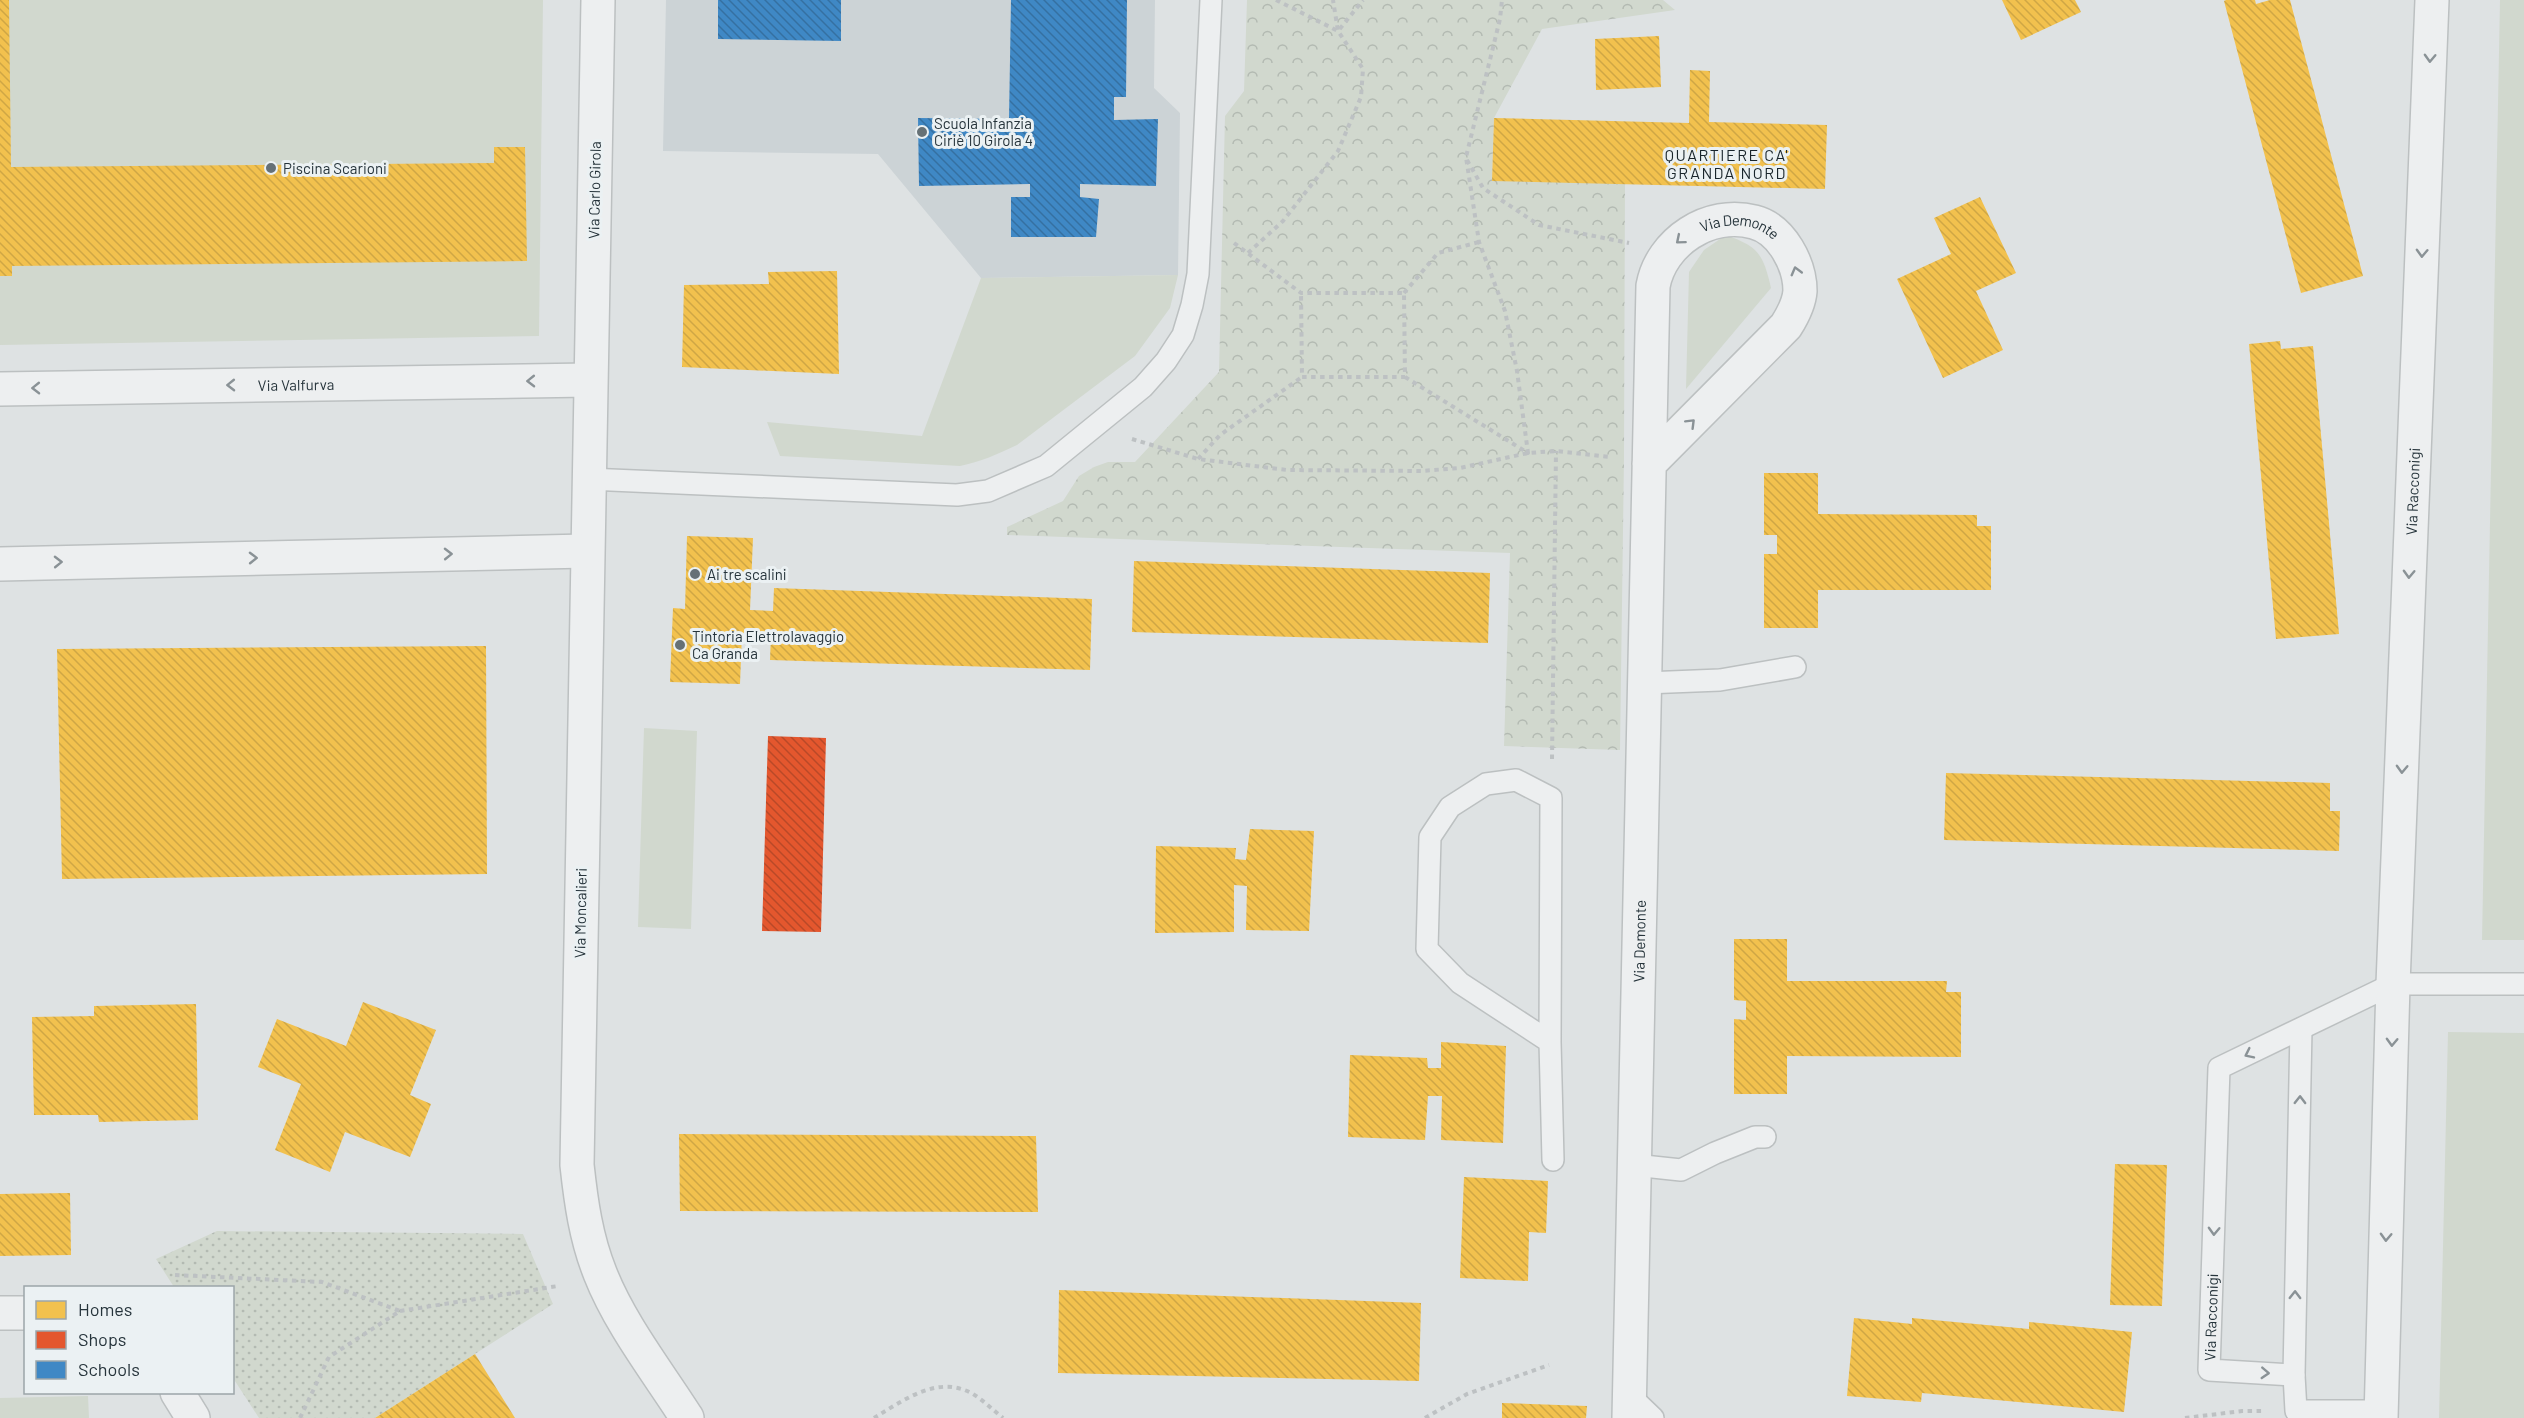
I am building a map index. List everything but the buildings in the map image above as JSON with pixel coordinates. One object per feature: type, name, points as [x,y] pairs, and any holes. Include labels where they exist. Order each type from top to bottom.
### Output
[{"type":"street","name":"Via Carlo Girola","points":[[590,380],[598,0]]},
{"type":"street","name":"Via Racconigi","points":[[2381,1415],[2393,984],[2432,0]]},
{"type":"street","name":"Via Demonte","points":[[1629,1407],[1645,683],[1649,464],[1653,286],[1656,270],[1668,251],[1685,235],[1707,224],[1731,220],[1755,222],[1770,229],[1782,241],[1793,261],[1800,291],[1798,304],[1786,326],[1649,464]]},
{"type":"street","name":"Via Valfurva","points":[[0,389],[590,380]]},
{"type":"street","name":"Via Moncalieri","points":[[590,380],[576,1112],[579,1186],[590,1244],[614,1304],[687,1418]]},
{"type":"street","points":[[0,564],[586,551]]},
{"type":"street","points":[[0,1313],[24,1313]]},
{"type":"street","points":[[178,1394],[193,1418]]},
{"type":"lane","points":[[588,479],[957,495],[988,491],[1046,466],[1143,387],[1166,361],[1183,335],[1198,274],[1211,0]]},
{"type":"lane","points":[[1645,683],[1720,680],[1795,667]]},
{"type":"lane","points":[[1550,1042],[1460,983],[1427,949],[1430,837],[1450,807],[1486,784],[1516,780],[1551,798],[1550,1042],[1553,1160]]},
{"type":"lane","name":"Via Racconigi","points":[[2294,1374],[2209,1370],[2219,1068],[2393,984],[2524,984]]},
{"type":"lane","points":[[2301,1029],[2294,1374],[2296,1412],[2381,1415]]},
{"type":"lane","points":[[1634,1165],[1681,1170],[1755,1137],[1765,1137]]},
{"type":"lane","points":[[1629,1407],[1653,1418]]},
{"type":"path","points":[[1276,0],[1338,31]]},
{"type":"path","points":[[1248,253],[1283,221],[1338,151],[1361,97],[1363,69],[1338,31],[1333,0]]},
{"type":"path","points":[[1338,31],[1363,0]]},
{"type":"path","points":[[1502,0],[1500,19],[1466,157],[1479,242],[1505,311],[1517,371],[1528,453]]},
{"type":"path","points":[[1466,157],[1483,188],[1539,225],[1668,251]]},
{"type":"path","points":[[1199,216],[1301,293],[1404,292]]},
{"type":"path","points":[[1405,377],[1404,292],[1438,253],[1479,242]]},
{"type":"path","points":[[1301,293],[1302,377]]},
{"type":"path","points":[[1198,459],[1220,435],[1302,377],[1405,377],[1528,453]]},
{"type":"path","points":[[1095,426],[1198,459],[1287,470],[1421,471],[1460,468],[1528,453],[1556,451],[1624,458],[1649,464]]},
{"type":"path","points":[[1551,798],[1556,451]]},
{"type":"path","points":[[175,1275],[322,1282],[400,1311]]},
{"type":"path","points":[[300,1418],[329,1357],[400,1311],[558,1286]]},
{"type":"path","points":[[1426,1417],[1467,1394],[1549,1365]]},
{"type":"path","points":[[874,1418],[916,1394],[944,1385],[972,1394],[1003,1418]]},
{"type":"path","points":[[2185,1418],[2242,1411],[2296,1412]]},
{"type":"shaded area","name":"Scuola Infanzia Ciriè 10 Girola 4","points":[[666,0],[1155,0],[1154,88],[1180,113],[1178,275],[981,278],[878,154],[663,151]]},
{"type":"green space","name":"Piscina Scarioni","points":[[0,0],[543,0],[539,336],[0,345]]},
{"type":"green space","points":[[1247,0],[1663,0],[1675,10],[1542,29],[1494,118],[1492,180],[1625,183],[1620,750],[1504,746],[1510,553],[1007,535],[1007,527],[1063,501],[1079,476],[1094,467],[1108,462],[1135,462],[1219,372],[1225,116],[1244,91]]},
{"type":"green space","points":[[2500,0],[2524,0],[2524,940],[2482,940]]},
{"type":"green space","points":[[1726,235],[1746,244],[1758,253],[1771,288],[1686,389],[1689,272],[1704,250]]},
{"type":"green space","points":[[1178,275],[1170,308],[1135,356],[1017,445],[982,460],[960,466],[780,456],[767,422],[922,436],[981,278]]},
{"type":"green space","points":[[644,728],[697,731],[691,929],[638,927]]},
{"type":"green space","points":[[2448,1032],[2524,1033],[2524,1418],[2439,1418]]},
{"type":"green space","points":[[217,1231],[523,1234],[553,1304],[375,1418],[259,1418],[234,1380],[234,1286],[173,1286],[156,1259]]},
{"type":"green space","points":[[88,1396],[89,1418],[0,1418],[0,1398]]},
{"type":"place","name":"Scuola Infanzia Ciriè 10 Girola 4","points":[[922,132]]},
{"type":"place","name":"Piscina Scarioni","points":[[271,168]]},
{"type":"place","name":"Ai tre scalini","points":[[695,574]]},
{"type":"place","name":"Tintoria Elettrolavaggio Ca Granda","points":[[680,645]]},
{"type":"district","name":"QUARTIERE CA' GRANDA NORD","points":[[1727,163]]}]
